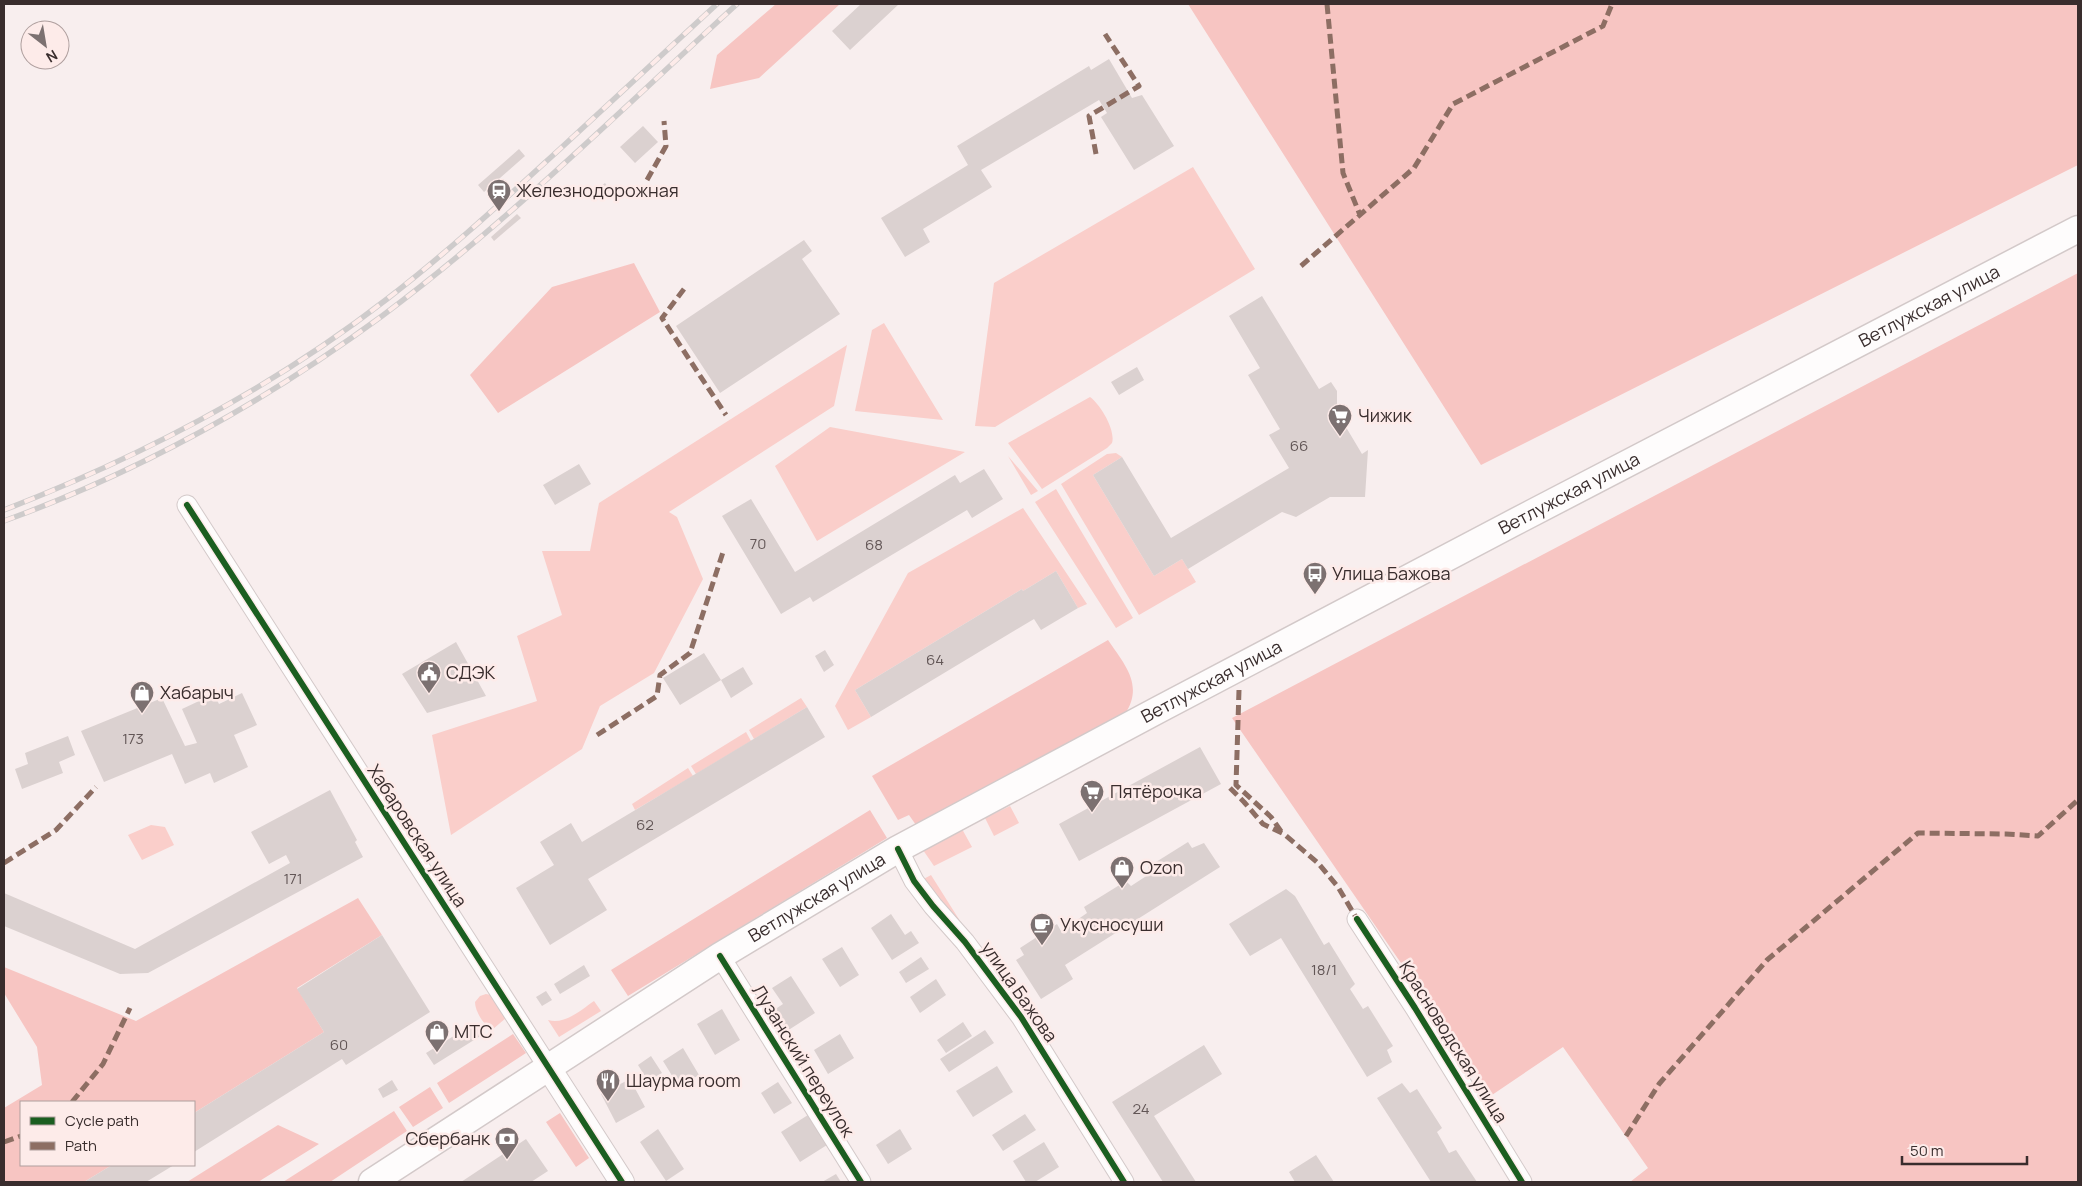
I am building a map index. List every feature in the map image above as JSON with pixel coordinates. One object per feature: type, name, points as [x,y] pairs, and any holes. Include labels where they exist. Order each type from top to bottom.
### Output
[{"type":"main road","name":"Ветлужская улица","points":[[372,1182],[720,956],[898,849],[1149,714],[1522,518],[2078,229]]},
{"type":"street","name":"Хабаровская улица","points":[[187,505],[622,1182]]},
{"type":"street","name":"улица Бажова","points":[[898,849],[914,881],[965,942],[1021,1017],[1124,1182]]},
{"type":"street","name":"Красноводская улица","points":[[1356,919],[1412,1002],[1522,1182]]},
{"type":"street","name":"Лузанский переулок","points":[[720,956],[861,1182]]},
{"type":"shaded area","points":[[776,4],[840,4],[759,78],[710,89],[717,55]]},
{"type":"shaded area","points":[[1188,4],[2078,4],[2078,165],[1481,465]]},
{"type":"shaded area","points":[[1193,167],[1255,269],[995,427],[975,426],[994,283]]},
{"type":"shaded area","points":[[634,263],[660,312],[498,413],[470,375],[552,287]]},
{"type":"shaded area","points":[[2078,273],[2078,1182],[1630,1182],[1648,1168],[1563,1047],[1492,1095],[1232,718]]},
{"type":"shaded area","points":[[884,323],[943,420],[855,411],[872,330]]},
{"type":"shaded area","points":[[847,345],[834,406],[669,512],[677,517],[703,579],[654,673],[600,706],[582,749],[451,835],[432,735],[537,701],[517,636],[562,615],[542,551],[590,551],[599,503]]},
{"type":"shaded area","points":[[1090,397],[1098,405],[1106,418],[1112,431],[1112,443],[1042,489],[1008,443]]},
{"type":"shaded area","points":[[830,427],[965,452],[817,541],[775,466]]},
{"type":"shaded area","points":[[1116,453],[1122,457],[1093,475],[1154,576],[1182,559],[1196,582],[1139,615],[1061,484],[1107,454]]},
{"type":"shaded area","points":[[1008,456],[1038,491],[1031,495]]},
{"type":"shaded area","points":[[1056,489],[1133,618],[1116,628],[1035,502]]},
{"type":"shaded area","points":[[1023,508],[1087,604],[1078,608],[1056,571],[1023,591],[1022,589],[855,690],[871,717],[848,730],[835,706],[908,573]]},
{"type":"shaded area","points":[[1108,640],[1126,667],[1132,684],[1133,694],[1125,714],[916,825],[909,815],[898,820],[872,776]]},
{"type":"shaded area","points":[[801,698],[807,707],[754,739],[749,730]]},
{"type":"shaded area","points":[[746,732],[751,741],[696,774],[691,766]]},
{"type":"shaded area","points":[[688,768],[693,776],[635,810],[632,804]]},
{"type":"shaded area","points":[[1010,806],[1019,823],[994,836],[985,818]]},
{"type":"shaded area","points":[[870,810],[887,838],[628,996],[611,970]]},
{"type":"shaded area","points":[[151,825],[165,827],[174,845],[142,860],[128,835]]},
{"type":"shaded area","points":[[962,829],[972,847],[934,866],[923,850]]},
{"type":"shaded area","points":[[931,875],[967,932],[920,881]]},
{"type":"shaded area","points":[[358,898],[382,935],[297,988],[324,1032],[195,1112],[195,1101],[20,1101],[20,1166],[110,1166],[84,1182],[4,1182],[4,1108],[42,1085],[37,1047],[4,993],[4,967],[136,1021]]},
{"type":"shaded area","points":[[491,995],[506,1018],[493,1029],[483,1022],[475,1006],[475,1002],[480,996]]},
{"type":"shaded area","points":[[594,1001],[601,1011],[559,1037],[548,1020],[567,1019]]},
{"type":"shaded area","points":[[513,1034],[526,1053],[449,1103],[437,1083]]},
{"type":"shaded area","points":[[430,1087],[443,1108],[413,1127],[399,1107]]},
{"type":"shaded area","points":[[394,1111],[407,1131],[330,1182],[283,1182]]},
{"type":"shaded area","points":[[560,1113],[589,1158],[576,1167],[546,1122]]},
{"type":"shaded area","points":[[278,1125],[319,1144],[258,1182],[187,1182]]},
{"type":"building","points":[[861,4],[899,4],[850,50],[832,31]]},
{"type":"building","points":[[1109,59],[1132,98],[1142,95],[1174,146],[1134,170],[1101,117],[1107,113],[1099,100],[981,170],[992,187],[923,229],[930,242],[905,257],[881,218],[968,165],[957,146],[1089,66],[1091,70]]},
{"type":"building","points":[[643,126],[658,142],[635,163],[620,147]]},
{"type":"building","points":[[519,149],[525,156],[484,192],[478,185]]},
{"type":"building","points":[[605,183],[610,190],[597,200],[592,193]]},
{"type":"building","points":[[517,214],[521,218],[494,241],[491,237]]},
{"type":"building","points":[[804,240],[812,251],[802,259],[840,314],[720,393],[676,326]]},
{"type":"building","points":[[1262,296],[1319,389],[1331,382],[1337,391],[1337,412],[1362,454],[1368,450],[1365,497],[1330,497],[1296,517],[1282,512],[1188,569],[1182,559],[1154,576],[1093,475],[1122,457],[1171,538],[1289,468],[1269,435],[1280,429],[1248,375],[1260,368],[1229,316]]},
{"type":"building","points":[[1137,367],[1144,380],[1119,395],[1111,382]]},
{"type":"building","points":[[579,464],[591,484],[555,505],[543,485]]},
{"type":"building","points":[[984,469],[1003,499],[972,518],[967,510],[813,602],[810,597],[781,614],[722,516],[751,499],[795,572],[955,475],[960,483]]},
{"type":"building","points":[[1056,571],[1078,608],[1041,630],[1034,619],[871,717],[855,690],[1022,589],[1023,591]]},
{"type":"building","points":[[456,642],[486,696],[427,713],[402,674]]},
{"type":"building","points":[[825,650],[834,665],[824,672],[815,656]]},
{"type":"building","points":[[704,653],[721,680],[680,705],[663,678]]},
{"type":"building","points":[[743,667],[753,684],[731,698],[721,680]]},
{"type":"building","points":[[242,693],[257,725],[234,735],[248,767],[214,783],[210,773],[185,784],[172,754],[104,782],[81,731],[162,698],[185,746],[197,743],[182,709],[214,694],[219,704]]},
{"type":"building","points":[[807,707],[825,737],[588,879],[607,910],[550,945],[516,888],[554,865],[540,842],[571,823],[582,842]]},
{"type":"building","points":[[68,736],[75,755],[59,762],[63,773],[22,789],[15,769],[28,764],[25,753]]},
{"type":"building","points":[[1200,747],[1221,784],[1079,861],[1059,824]]},
{"type":"building","points":[[330,790],[357,840],[355,842],[363,857],[148,973],[120,974],[4,926],[4,893],[135,949],[290,863],[286,855],[269,864],[251,832]]},
{"type":"building","points":[[1188,842],[1192,848],[1204,843],[1220,867],[1065,965],[1073,979],[1041,999],[1016,960],[1024,955],[1020,948],[1057,924],[1061,931],[1087,913],[1084,907],[1126,881],[1131,886],[1151,873],[1148,867]]},
{"type":"building","points":[[1286,889],[1295,896],[1324,945],[1329,942],[1355,984],[1350,989],[1363,1009],[1368,1006],[1393,1046],[1387,1050],[1392,1062],[1367,1077],[1281,938],[1250,956],[1229,924]]},
{"type":"building","points":[[891,914],[905,935],[911,931],[919,943],[892,960],[871,928]]},
{"type":"building","points":[[382,935],[430,1012],[346,1065],[342,1059],[195,1151],[195,1112],[324,1032],[297,989]]},
{"type":"building","points":[[842,947],[859,975],[840,987],[822,959]]},
{"type":"building","points":[[921,957],[929,969],[906,983],[899,972]]},
{"type":"building","points":[[584,965],[590,976],[560,994],[554,984]]},
{"type":"building","points":[[791,976],[815,1013],[787,1031],[774,1010],[783,1004],[772,988]]},
{"type":"building","points":[[936,979],[946,995],[920,1013],[910,997]]},
{"type":"building","points":[[546,991],[552,1000],[542,1006],[536,997]]},
{"type":"building","points":[[722,1009],[740,1040],[715,1055],[697,1024]]},
{"type":"building","points":[[963,1022],[972,1036],[946,1053],[937,1040]]},
{"type":"building","points":[[475,1023],[482,1035],[434,1065],[426,1053]]},
{"type":"building","points":[[985,1030],[994,1043],[949,1072],[940,1059]]},
{"type":"building","points":[[840,1034],[854,1058],[828,1074],[814,1050]]},
{"type":"building","points":[[1204,1045],[1222,1074],[1154,1116],[1196,1182],[1163,1182],[1112,1102]]},
{"type":"building","points":[[683,1048],[699,1075],[679,1087],[663,1061]]},
{"type":"building","points":[[651,1056],[662,1073],[648,1081],[638,1065]]},
{"type":"building","points":[[997,1066],[1013,1092],[973,1117],[956,1091]]},
{"type":"building","points":[[630,1079],[645,1107],[616,1123],[601,1094]]},
{"type":"building","points":[[392,1080],[398,1090],[383,1098],[378,1089]]},
{"type":"building","points":[[778,1082],[792,1103],[774,1114],[761,1093]]},
{"type":"building","points":[[1402,1083],[1410,1093],[1417,1089],[1442,1128],[1437,1132],[1449,1153],[1456,1150],[1477,1182],[1431,1182],[1377,1098]]},
{"type":"building","points":[[1025,1114],[1036,1130],[1003,1151],[992,1135]]},
{"type":"building","points":[[808,1115],[827,1145],[800,1162],[781,1132]]},
{"type":"building","points":[[658,1129],[684,1169],[666,1181],[640,1142]]},
{"type":"building","points":[[900,1129],[912,1149],[888,1164],[876,1145]]},
{"type":"building","points":[[526,1139],[548,1171],[531,1182],[461,1182]]},
{"type":"building","points":[[1044,1142],[1059,1167],[1035,1182],[1026,1182],[1013,1161]]},
{"type":"building","points":[[1316,1155],[1334,1182],[1295,1182],[1289,1172]]},
{"type":"building","points":[[110,1166],[172,1166],[146,1182],[84,1182]]},
{"type":"building","points":[[836,1174],[841,1182],[822,1182]]},
{"type":"railway","points":[[4,510],[154,444],[251,391],[343,332],[410,281],[476,225],[717,4]]},
{"type":"railway","points":[[4,521],[104,480],[200,432],[293,377],[382,316],[429,280],[519,204],[737,4]]},
{"type":"marked path","points":[[1327,4],[1343,173],[1360,215]]},
{"type":"marked path","points":[[1301,266],[1414,168],[1453,104],[1603,26],[1612,4]]},
{"type":"marked path","points":[[1096,154],[1089,116],[1139,86],[1105,34]]},
{"type":"marked path","points":[[647,180],[666,146],[664,121]]},
{"type":"marked path","points":[[684,289],[662,318],[726,415]]},
{"type":"marked path","points":[[597,735],[657,696],[660,675],[690,653],[724,549]]},
{"type":"marked path","points":[[1239,690],[1236,785],[1271,817],[1283,834]]},
{"type":"marked path","points":[[4,863],[56,830],[96,787]]},
{"type":"marked path","points":[[1230,788],[1263,824],[1284,834],[1318,863],[1338,887],[1357,919]]},
{"type":"marked path","points":[[1626,1136],[1659,1084],[1767,960],[1918,833],[2038,836],[2078,800]]},
{"type":"marked path","points":[[73,1101],[103,1064],[130,1008]]},
{"type":"marked path","points":[[4,1142],[20,1136]]},
{"type":"cycle path","points":[[187,505],[622,1182]]},
{"type":"cycle path","points":[[898,849],[914,881],[965,942],[1021,1017],[1124,1182]]},
{"type":"cycle path","points":[[1357,919],[1415,1008],[1522,1182]]},
{"type":"cycle path","points":[[720,956],[861,1182]]},
{"type":"place","name":"Железнодорожная","points":[[499,212]]},
{"type":"place","name":"Чижик","points":[[1340,437]]},
{"type":"place","name":"Улица Бажова","points":[[1315,595]]},
{"type":"place","name":"СДЭК","points":[[429,694]]},
{"type":"place","name":"Хабарыч","points":[[142,714]]},
{"type":"place","name":"Пятёрочка","points":[[1092,813]]},
{"type":"place","name":"Ozon","points":[[1122,889]]},
{"type":"place","name":"Укусносуши","points":[[1042,946]]},
{"type":"place","name":"МТС","points":[[437,1053]]},
{"type":"place","name":"Шаурма room","points":[[608,1102]]},
{"type":"place","name":"Сбербанк","points":[[507,1160]]}]
